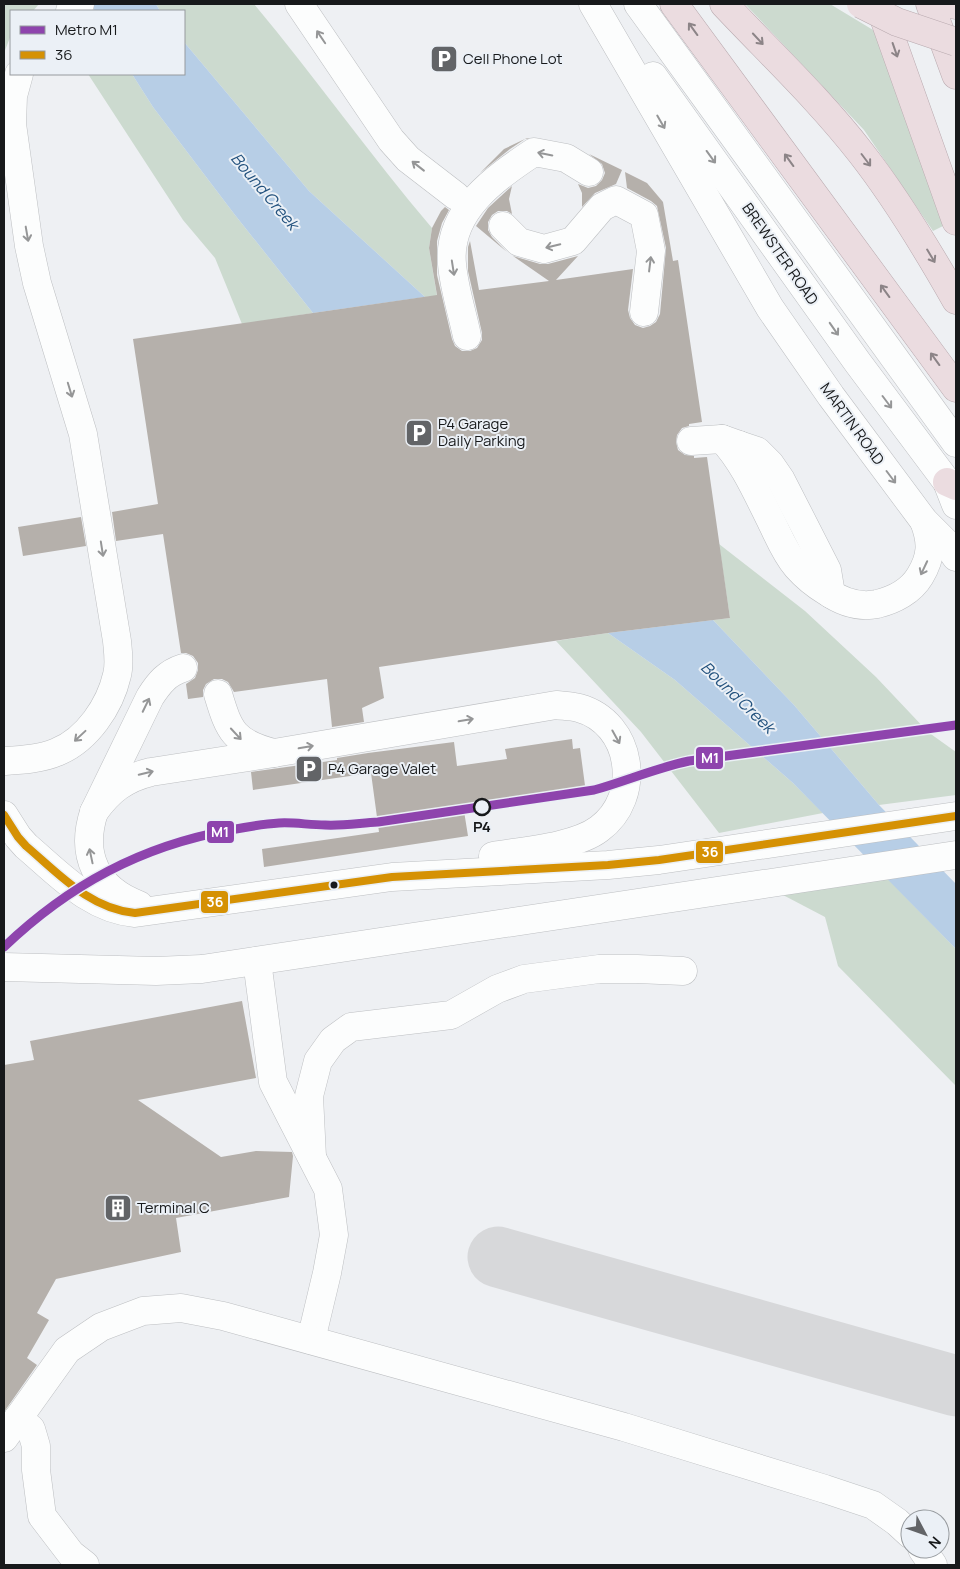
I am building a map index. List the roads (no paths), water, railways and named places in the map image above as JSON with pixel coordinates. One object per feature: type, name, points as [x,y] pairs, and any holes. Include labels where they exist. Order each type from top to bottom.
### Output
[{"type":"highway","points":[[674,4],[956,388]]},
{"type":"highway","points":[[724,4],[833,120],[860,152],[905,215],[956,300]]},
{"type":"highway","points":[[860,4],[897,22],[956,42]]},
{"type":"highway","points":[[879,4],[956,222]]},
{"type":"highway","points":[[930,4],[956,75]]},
{"type":"highway","points":[[944,4],[956,30]]},
{"type":"highway","points":[[951,4],[956,5]]},
{"type":"street","points":[[299,4],[391,140],[408,159],[456,196]]},
{"type":"street","name":"MARTIN ROAD","points":[[593,4],[770,308],[831,396],[924,521],[947,544],[956,557]]},
{"type":"street","name":"BREWSTER ROAD","points":[[602,4],[858,363],[953,491]]},
{"type":"street","name":"BREWSTER ROAD","points":[[638,4],[956,443]]},
{"type":"street","points":[[4,761],[28,759],[54,753],[76,741],[92,724],[103,707],[113,688],[118,664],[117,640],[86,450],[32,265],[12,124],[13,96],[19,75]]},
{"type":"street","points":[[467,336],[452,264],[452,241],[460,218],[470,203],[509,168],[534,152],[566,158],[590,172]]},
{"type":"street","points":[[503,226],[519,242],[544,249],[573,241],[602,207],[616,200],[644,215],[651,251],[644,312]]},
{"type":"street","points":[[756,286],[758,262],[775,246],[793,244],[804,246],[817,253]]},
{"type":"street","points":[[691,442],[731,442],[757,451],[770,464],[782,480],[827,570],[831,594],[842,601],[864,605],[897,598],[906,591],[920,576],[928,557],[929,535],[924,521]]},
{"type":"street","points":[[168,910],[154,909],[133,903],[122,898],[105,885],[94,867],[88,837],[94,812],[150,697],[168,674],[183,668]]},
{"type":"street","points":[[218,694],[227,724],[234,732],[250,745],[274,753]]},
{"type":"street","points":[[4,815],[26,846],[72,885],[94,901],[114,910],[135,913],[168,910],[357,881],[566,843],[590,835],[600,829],[616,813],[625,792],[628,771],[613,731],[606,723],[579,708],[556,705],[140,774],[117,786],[106,796],[94,812]]},
{"type":"street","points":[[357,881],[434,874],[625,863],[956,816]]},
{"type":"street","points":[[4,967],[178,971],[257,961],[956,856]]},
{"type":"street","points":[[257,961],[273,1082],[328,1188],[334,1235],[311,1340]]},
{"type":"street","points":[[312,1157],[308,1096],[318,1062],[333,1040],[351,1027],[451,1015],[497,989],[524,979],[599,970],[637,969],[683,972]]},
{"type":"street","points":[[11,1428],[67,1350],[101,1327],[143,1311],[180,1308],[223,1316],[624,1427],[825,1488],[872,1505],[900,1525]]},
{"type":"street","points":[[11,1428],[31,1429],[36,1446],[36,1470],[42,1516],[71,1554],[85,1565]]},
{"type":"water","points":[[90,4],[156,4],[159,10],[94,10]]},
{"type":"water","name":"Bound Creek","points":[[185,43],[309,191],[425,297],[313,313],[153,107],[133,75],[185,75]]},
{"type":"water","name":"Bound Creek","points":[[713,620],[794,705],[879,805],[956,884],[956,949],[793,783],[675,680],[608,633]]},
{"type":"metro line","name":"M1","points":[[4,947],[54,905],[108,871],[166,846],[197,837],[273,823],[344,825],[378,822],[594,790],[689,761],[956,725]]},
{"type":"place","name":"Cell Phone Lot","points":[[444,59]]},
{"type":"place","name":"P4 Garage Daily Parking","points":[[419,433]]},
{"type":"place","name":"P4 Garage Valet","points":[[309,769]]},
{"type":"place","name":"P4","points":[[482,807]]},
{"type":"place","name":"Terminal C","points":[[118,1208]]}]
